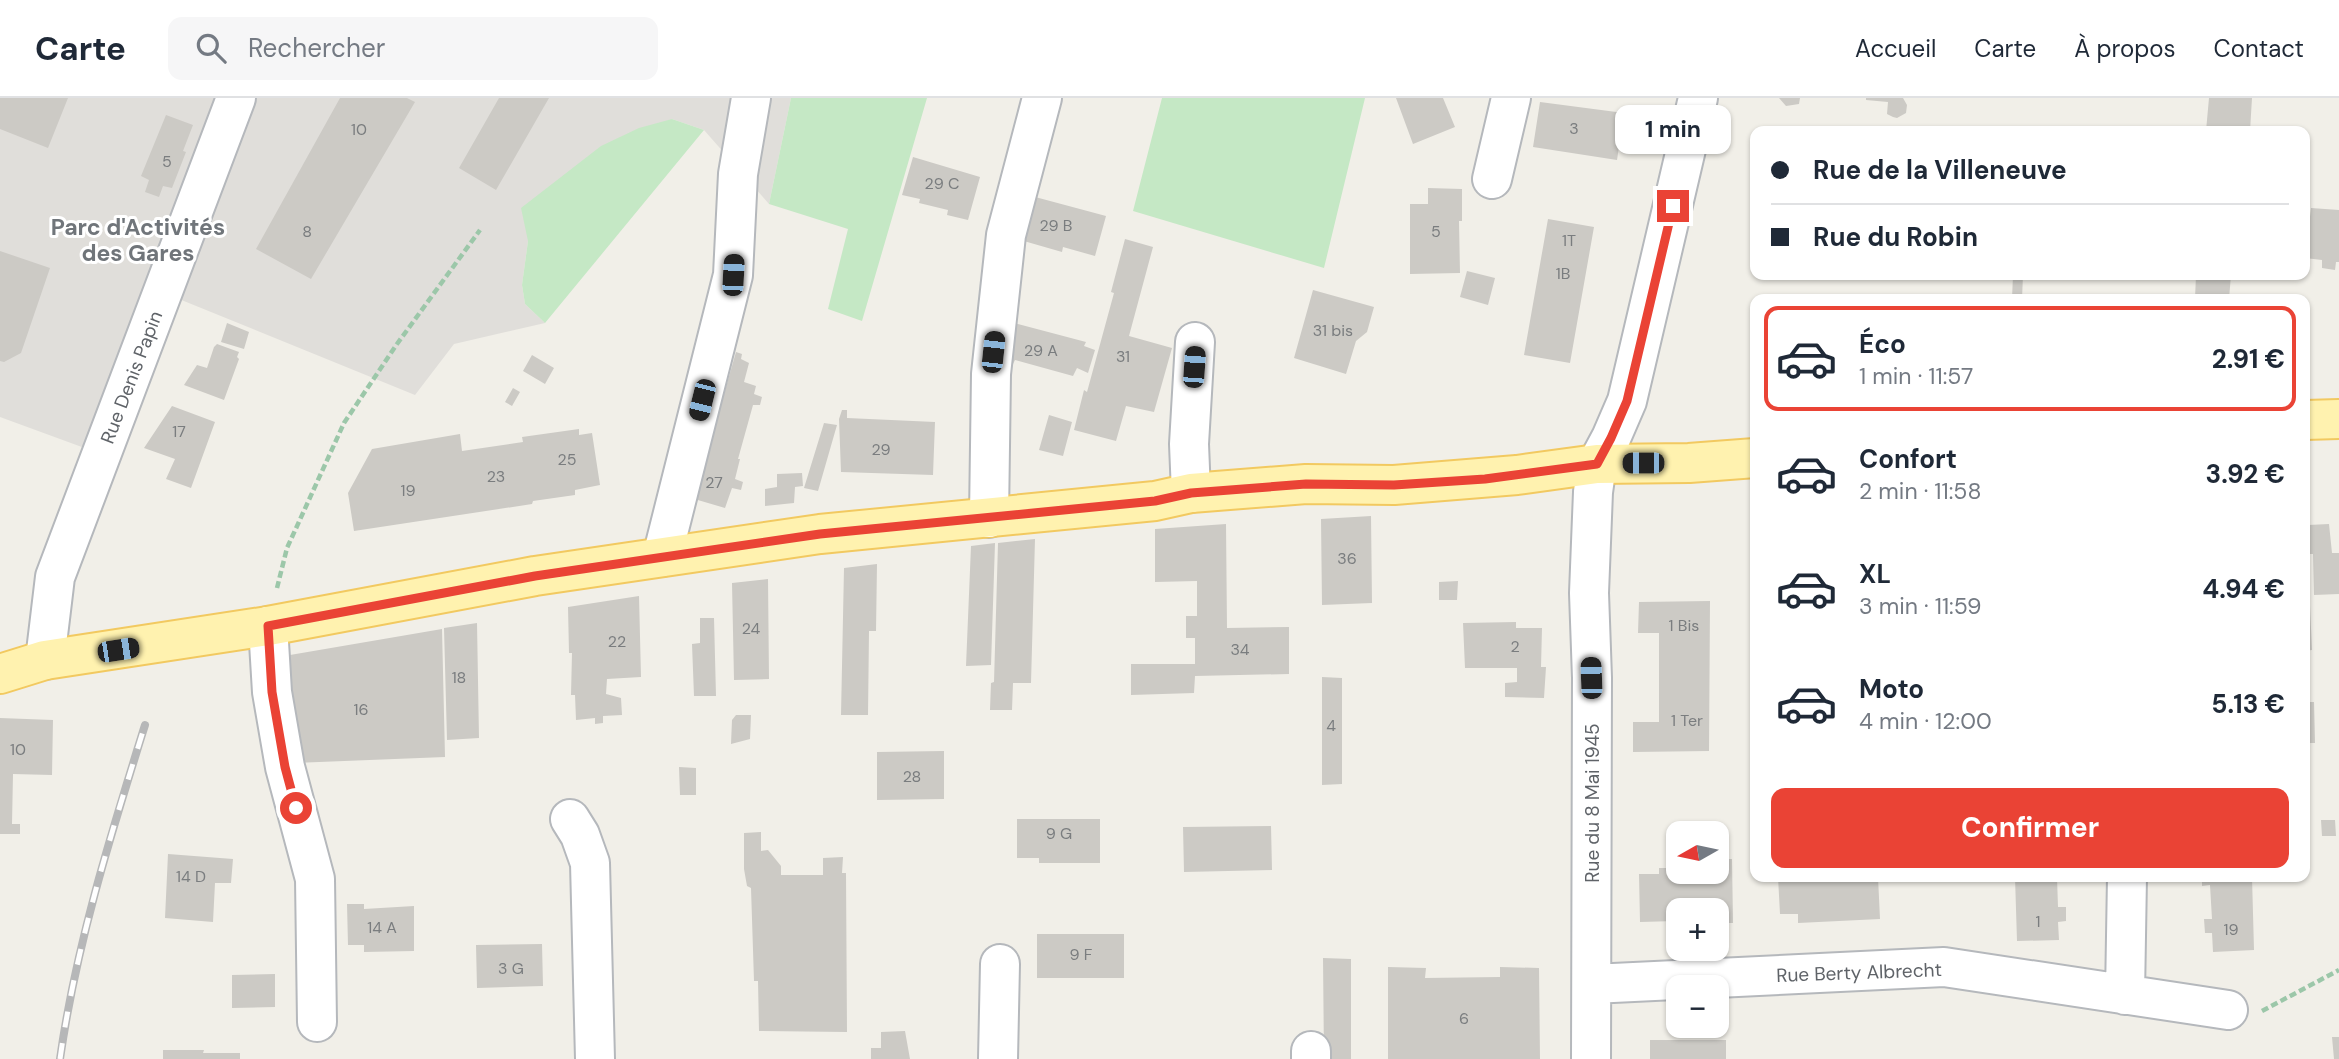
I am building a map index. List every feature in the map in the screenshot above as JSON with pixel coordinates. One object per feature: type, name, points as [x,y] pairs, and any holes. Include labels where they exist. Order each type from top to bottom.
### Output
[{"type":"main road","points":[[2310,420],[2339,419]]},
{"type":"main road","points":[[0,674],[45,660],[268,626],[521,578],[820,534],[1155,501],[1191,493],[1306,484],[1394,485],[1485,479],[1597,464],[1689,463],[1750,458]]},
{"type":"street","name":"Rue Denis Papin","points":[[45,660],[55,577],[236,98]]},
{"type":"street","points":[[662,557],[733,275],[738,174],[751,98]]},
{"type":"street","points":[[989,518],[990,374],[1006,235],[1042,98]]},
{"type":"street","points":[[1492,179],[1511,98]]},
{"type":"street","points":[[1597,464],[1627,401],[1698,98]]},
{"type":"street","points":[[1191,493],[1189,444],[1195,342]]},
{"type":"street","name":"Rue du 8 Mai 1945","points":[[1591,1059],[1592,691],[1589,593],[1597,464]]},
{"type":"street","points":[[268,626],[272,692],[285,767],[315,879],[317,1022]]},
{"type":"street","points":[[569,819],[580,835],[590,863],[595,1059]]},
{"type":"street","points":[[2125,995],[2127,882]]},
{"type":"street","points":[[998,1059],[1000,964]]},
{"type":"street","name":"Rue Berty Albrecht","points":[[1592,985],[1944,967],[2228,1010]]},
{"type":"path","points":[[268,626],[287,548],[344,423],[397,344],[480,230]]},
{"type":"path","points":[[2228,1010],[2246,1019],[2339,971]]},
{"type":"shaded area","points":[[0,98],[791,98],[769,204],[704,130],[672,119],[528,241],[522,285],[525,304],[545,323],[454,344],[415,395],[174,297],[120,461],[0,417]]},
{"type":"green space","points":[[791,98],[927,98],[862,321],[828,309],[848,229],[769,204]]},
{"type":"green space","points":[[1162,98],[1365,98],[1324,268],[1133,211]]},
{"type":"green space","points":[[672,119],[704,130],[545,323],[525,304],[522,285],[528,241],[521,208],[601,146],[639,128]]},
{"type":"building","points":[[0,98],[68,98],[48,148],[0,129]]},
{"type":"building","points":[[340,98],[407,98],[415,102],[311,279],[256,249]]},
{"type":"building","points":[[499,98],[549,98],[496,190],[459,168]]},
{"type":"building","points":[[1396,98],[1443,98],[1455,127],[1413,144]]},
{"type":"building","points":[[1779,98],[1800,98],[1799,104],[1786,106]]},
{"type":"building","points":[[1866,98],[1903,98],[1907,105],[1906,113],[1897,118],[1893,117],[1887,114],[1888,102]]},
{"type":"building","points":[[2209,98],[2252,98],[2250,126],[2206,126]]},
{"type":"building","points":[[1540,102],[1624,113],[1617,160],[1533,147]]},
{"type":"building","points":[[166,115],[193,125],[172,188],[163,186],[159,197],[145,192],[149,180],[141,176]]},
{"type":"building","points":[[1645,115],[1657,117],[1654,135],[1642,134]]},
{"type":"building","points":[[913,157],[980,177],[968,220],[947,215],[948,210],[919,203],[920,199],[902,195]]},
{"type":"building","points":[[1428,188],[1462,189],[1462,221],[1459,221],[1460,273],[1410,274],[1410,204],[1428,204]]},
{"type":"building","points":[[1024,194],[1106,216],[1095,256],[1063,247],[1062,252],[1013,238]]},
{"type":"building","points":[[2311,208],[2339,210],[2339,262],[2336,262],[2335,270],[2322,268],[2322,260],[2310,259]]},
{"type":"building","points":[[1548,219],[1594,227],[1570,363],[1524,355]]},
{"type":"building","points":[[1125,239],[1153,247],[1129,336],[1172,348],[1154,412],[1126,406],[1116,441],[1074,430],[1114,293],[1111,292]]},
{"type":"building","points":[[0,251],[50,268],[21,353],[4,362],[0,361]]},
{"type":"building","points":[[1467,271],[1495,278],[1488,305],[1460,297]]},
{"type":"building","points":[[2013,280],[2023,280],[2022,294],[2012,294]]},
{"type":"building","points":[[2196,280],[2231,280],[2229,294],[2195,294]]},
{"type":"building","points":[[1313,290],[1374,307],[1367,332],[1356,341],[1346,374],[1294,358]]},
{"type":"building","points":[[1010,322],[1086,342],[1084,346],[1095,350],[1088,373],[1077,368],[1073,376],[1015,360],[1013,364],[1003,360]]},
{"type":"building","points":[[227,323],[249,332],[244,349],[221,342]]},
{"type":"building","points":[[217,344],[239,352],[224,400],[184,385],[197,365],[207,368]]},
{"type":"building","points":[[736,352],[742,354],[741,359],[749,363],[744,382],[756,386],[754,394],[762,397],[760,405],[753,405],[738,459],[735,479],[743,482],[741,490],[732,488],[725,508],[691,498],[708,450]]},
{"type":"building","points":[[532,355],[554,368],[545,384],[523,371]]},
{"type":"building","points":[[513,388],[520,392],[512,406],[505,402]]},
{"type":"building","points":[[172,406],[215,422],[191,488],[166,479],[175,459],[144,448]]},
{"type":"building","points":[[842,410],[847,410],[847,418],[935,422],[933,475],[841,472],[839,419]]},
{"type":"building","points":[[1049,415],[1072,422],[1063,456],[1039,450]]},
{"type":"building","points":[[824,423],[837,425],[818,491],[804,488]]},
{"type":"building","points":[[579,429],[579,435],[592,433],[600,485],[575,490],[575,495],[533,501],[532,504],[354,531],[348,493],[372,449],[460,434],[462,451],[523,442],[522,437]]},
{"type":"building","points":[[802,473],[803,486],[795,487],[794,503],[765,506],[765,489],[777,487],[777,474]]},
{"type":"building","points":[[1371,516],[1372,603],[1322,605],[1321,519]]},
{"type":"building","points":[[1226,524],[1227,628],[1289,627],[1289,674],[1195,676],[1194,693],[1131,695],[1131,664],[1195,664],[1195,638],[1186,638],[1186,616],[1197,616],[1197,581],[1155,582],[1155,529]]},
{"type":"building","points":[[2329,524],[2332,553],[2339,553],[2339,594],[2314,595],[2310,525]]},
{"type":"building","points":[[1035,539],[1031,683],[1013,683],[1012,710],[990,710],[991,683],[994,682],[998,543]]},
{"type":"building","points":[[995,543],[991,665],[966,666],[971,546]]},
{"type":"building","points":[[877,564],[876,631],[869,631],[868,715],[841,715],[844,568]]},
{"type":"building","points":[[768,579],[769,679],[734,680],[732,583]]},
{"type":"building","points":[[1458,581],[1457,600],[1439,600],[1439,582]]},
{"type":"building","points":[[639,596],[641,677],[607,679],[606,694],[621,698],[622,715],[603,716],[603,723],[595,724],[595,718],[576,720],[575,695],[571,695],[572,653],[569,653],[568,607]]},
{"type":"building","points":[[1710,601],[1709,751],[1633,752],[1633,722],[1659,722],[1659,633],[1638,633],[1639,602]]},
{"type":"building","points":[[2310,606],[2312,650],[2310,650]]},
{"type":"building","points":[[700,618],[714,618],[716,696],[694,696],[692,644],[700,643]]},
{"type":"building","points":[[1516,622],[1516,628],[1542,628],[1541,667],[1546,667],[1544,698],[1505,697],[1505,683],[1517,682],[1517,668],[1465,668],[1463,623]]},
{"type":"building","points":[[477,623],[479,738],[447,740],[444,628]]},
{"type":"building","points":[[442,629],[445,757],[294,763],[290,655]]},
{"type":"building","points":[[1322,677],[1342,678],[1342,784],[1322,785]]},
{"type":"building","points":[[2310,702],[2314,702],[2315,743],[2310,743]]},
{"type":"building","points":[[736,715],[751,715],[750,739],[731,744],[732,720]]},
{"type":"building","points":[[0,718],[53,720],[52,775],[13,774],[12,824],[20,824],[20,834],[0,834]]},
{"type":"building","points":[[944,751],[944,799],[877,800],[877,752]]},
{"type":"building","points":[[679,767],[696,768],[696,795],[680,795]]},
{"type":"building","points":[[1017,819],[1100,819],[1100,863],[1039,863],[1039,858],[1017,858]]},
{"type":"building","points":[[2321,820],[2335,820],[2336,836],[2322,836]]},
{"type":"building","points":[[1271,826],[1272,870],[1184,872],[1183,827]]},
{"type":"building","points":[[761,832],[761,851],[768,850],[781,866],[781,875],[823,875],[823,858],[843,857],[842,873],[846,873],[847,1032],[759,1031],[758,981],[754,981],[751,888],[747,886],[744,869],[744,833]]},
{"type":"building","points":[[168,854],[233,859],[231,883],[215,883],[213,922],[165,918]]},
{"type":"building","points":[[1729,859],[1732,859],[1733,923],[1729,923],[1729,898],[1666,898],[1666,921],[1640,922],[1639,874],[1659,874],[1659,868],[1666,868],[1666,884],[1729,884]]},
{"type":"building","points":[[1778,882],[1878,882],[1880,919],[1798,923],[1798,914],[1780,914]]},
{"type":"building","points":[[2015,882],[2057,882],[2058,907],[2066,907],[2066,921],[2058,922],[2059,940],[2017,941]]},
{"type":"building","points":[[2202,882],[2252,882],[2254,950],[2213,952],[2212,933],[2205,933],[2204,919],[2212,919],[2210,885],[2202,886]]},
{"type":"building","points":[[347,904],[364,904],[364,909],[414,906],[414,951],[364,952],[364,945],[348,945]]},
{"type":"building","points":[[1037,934],[1124,934],[1124,978],[1037,978]]},
{"type":"building","points":[[542,944],[543,986],[477,988],[476,945]]},
{"type":"building","points":[[1323,958],[1351,959],[1351,1059],[1324,1059]]},
{"type":"building","points":[[1388,967],[1426,968],[1425,978],[1500,977],[1500,967],[1539,968],[1540,1059],[1388,1059]]},
{"type":"building","points":[[275,974],[275,1007],[232,1008],[232,975]]},
{"type":"building","points":[[905,1031],[910,1059],[871,1059],[871,1048],[881,1048],[881,1032]]},
{"type":"building","points":[[2332,1037],[2339,1037],[2339,1059],[2334,1059]]},
{"type":"building","points":[[1650,1040],[1726,1040],[1726,1059],[1650,1059]]},
{"type":"building","points":[[163,1050],[240,1053],[240,1059],[163,1059]]},
{"type":"railway","points":[[60,1059],[85,932],[145,725]]},
{"type":"district","name":"Parc d'Activités des Gares","points":[[138,240]]},
{"type":"route","points":[[296,808],[285,767],[272,692],[268,626],[535,576],[820,534],[1155,501],[1191,493],[1306,484],[1394,485],[1485,479],[1597,464],[1627,401],[1673,206]]}]
